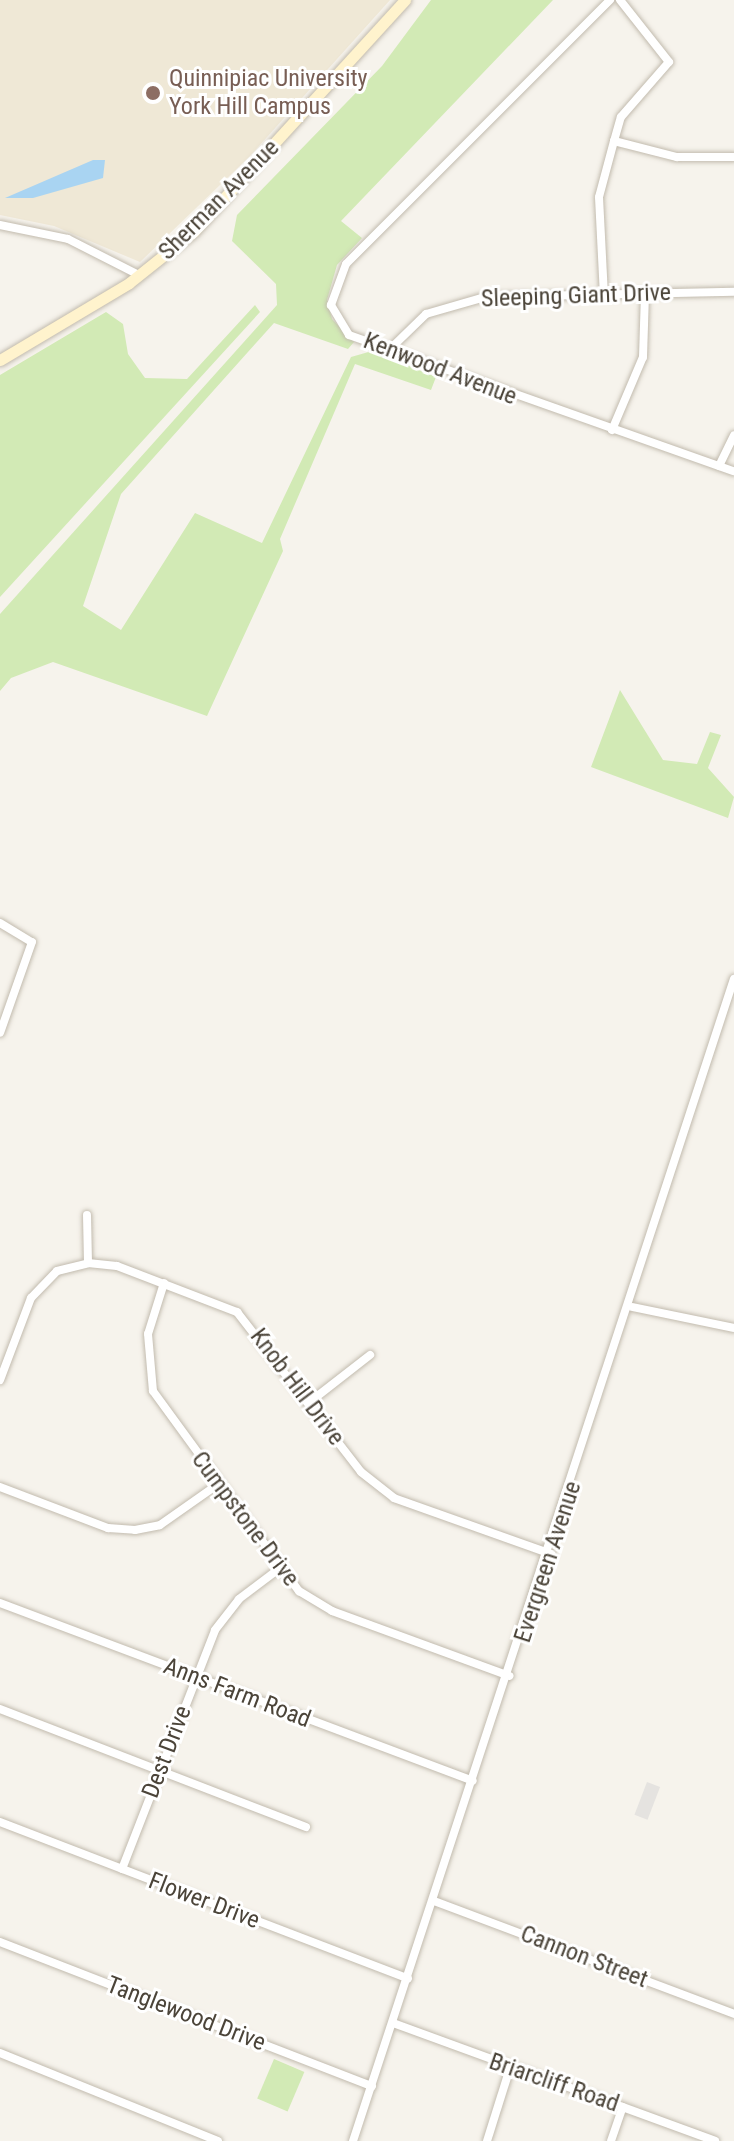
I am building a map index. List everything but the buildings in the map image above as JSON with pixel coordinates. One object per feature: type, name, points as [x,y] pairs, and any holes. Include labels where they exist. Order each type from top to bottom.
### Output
[{"type":"main road","name":"Sherman Avenue","points":[[0,360],[139,275],[210,215],[405,0]]},
{"type":"street","name":"Kenwood Avenue","points":[[610,0],[346,264],[333,288],[338,325],[388,351],[734,471]]},
{"type":"street","points":[[604,296],[599,197],[614,141],[621,117],[669,62],[620,0]]},
{"type":"street","points":[[614,141],[677,157],[734,157]]},
{"type":"street","points":[[0,225],[68,239],[139,275]]},
{"type":"street","name":"Sleeping Giant Drive","points":[[388,351],[426,314],[453,302],[734,292]]},
{"type":"street","points":[[612,430],[643,357],[645,295]]},
{"type":"street","points":[[719,466],[734,435]]},
{"type":"street","points":[[0,923],[32,942],[0,1033]]},
{"type":"street","name":"Evergreen Avenue","points":[[353,2141],[632,1307],[734,979]]},
{"type":"street","points":[[0,1380],[31,1298],[57,1271],[88,1263],[87,1215]]},
{"type":"street","name":"Knob Hill Drive","points":[[88,1263],[164,1283],[237,1312],[311,1401],[361,1472],[394,1498],[551,1554]]},
{"type":"street","name":"Cumpstone Drive","points":[[164,1283],[145,1366],[153,1391],[217,1485],[280,1568],[332,1611],[510,1676]]},
{"type":"street","points":[[632,1307],[734,1328]]},
{"type":"street","points":[[311,1401],[370,1355]]},
{"type":"street","points":[[0,1487],[108,1528],[135,1530],[160,1525],[217,1485]]},
{"type":"street","name":"Dest Drive","points":[[122,1869],[215,1630],[239,1599],[280,1568]]},
{"type":"street","name":"Anns Farm Road","points":[[0,1603],[473,1781]]},
{"type":"street","points":[[0,1709],[306,1827]]},
{"type":"street","name":"Flower Drive","points":[[0,1822],[408,1979]]},
{"type":"street","name":"Cannon Street","points":[[434,1901],[734,2014]]},
{"type":"street","name":"Tanglewood Drive","points":[[0,1942],[372,2086]]},
{"type":"street","name":"Briarcliff Road","points":[[393,2023],[715,2141]]},
{"type":"street","points":[[0,2053],[218,2141]]},
{"type":"street","points":[[487,2141],[510,2068]]},
{"type":"street","points":[[611,2141],[623,2107]]},
{"type":"shaded area","name":"Quinnipiac University York Hill Campus","points":[[0,0],[390,0],[249,157],[140,262],[54,226],[0,215]]},
{"type":"shaded area","points":[[647,1782],[660,1787],[648,1820],[634,1815]]},
{"type":"green space","points":[[431,0],[553,0],[341,221],[362,238],[337,265],[327,300],[332,319],[354,342],[348,349],[274,323],[121,494],[83,606],[121,630],[195,513],[262,543],[351,357],[372,351],[436,377],[431,390],[355,364],[280,539],[283,551],[207,716],[53,662],[11,678],[0,691],[0,614],[277,305],[276,284],[232,241],[237,215],[382,66]]},
{"type":"green space","points":[[255,305],[260,312],[0,597],[0,375],[106,312],[123,324],[128,354],[145,378],[187,379]]},
{"type":"green space","points":[[620,690],[663,760],[697,764],[710,732],[721,735],[708,768],[734,797],[728,818],[591,767]]},
{"type":"green space","points":[[274,2059],[304,2072],[288,2111],[257,2099]]},
{"type":"water","points":[[93,160],[105,160],[103,178],[33,198],[5,198]]},
{"type":"place","name":"Quinnipiac University York Hill Campus","points":[[153,93]]}]
